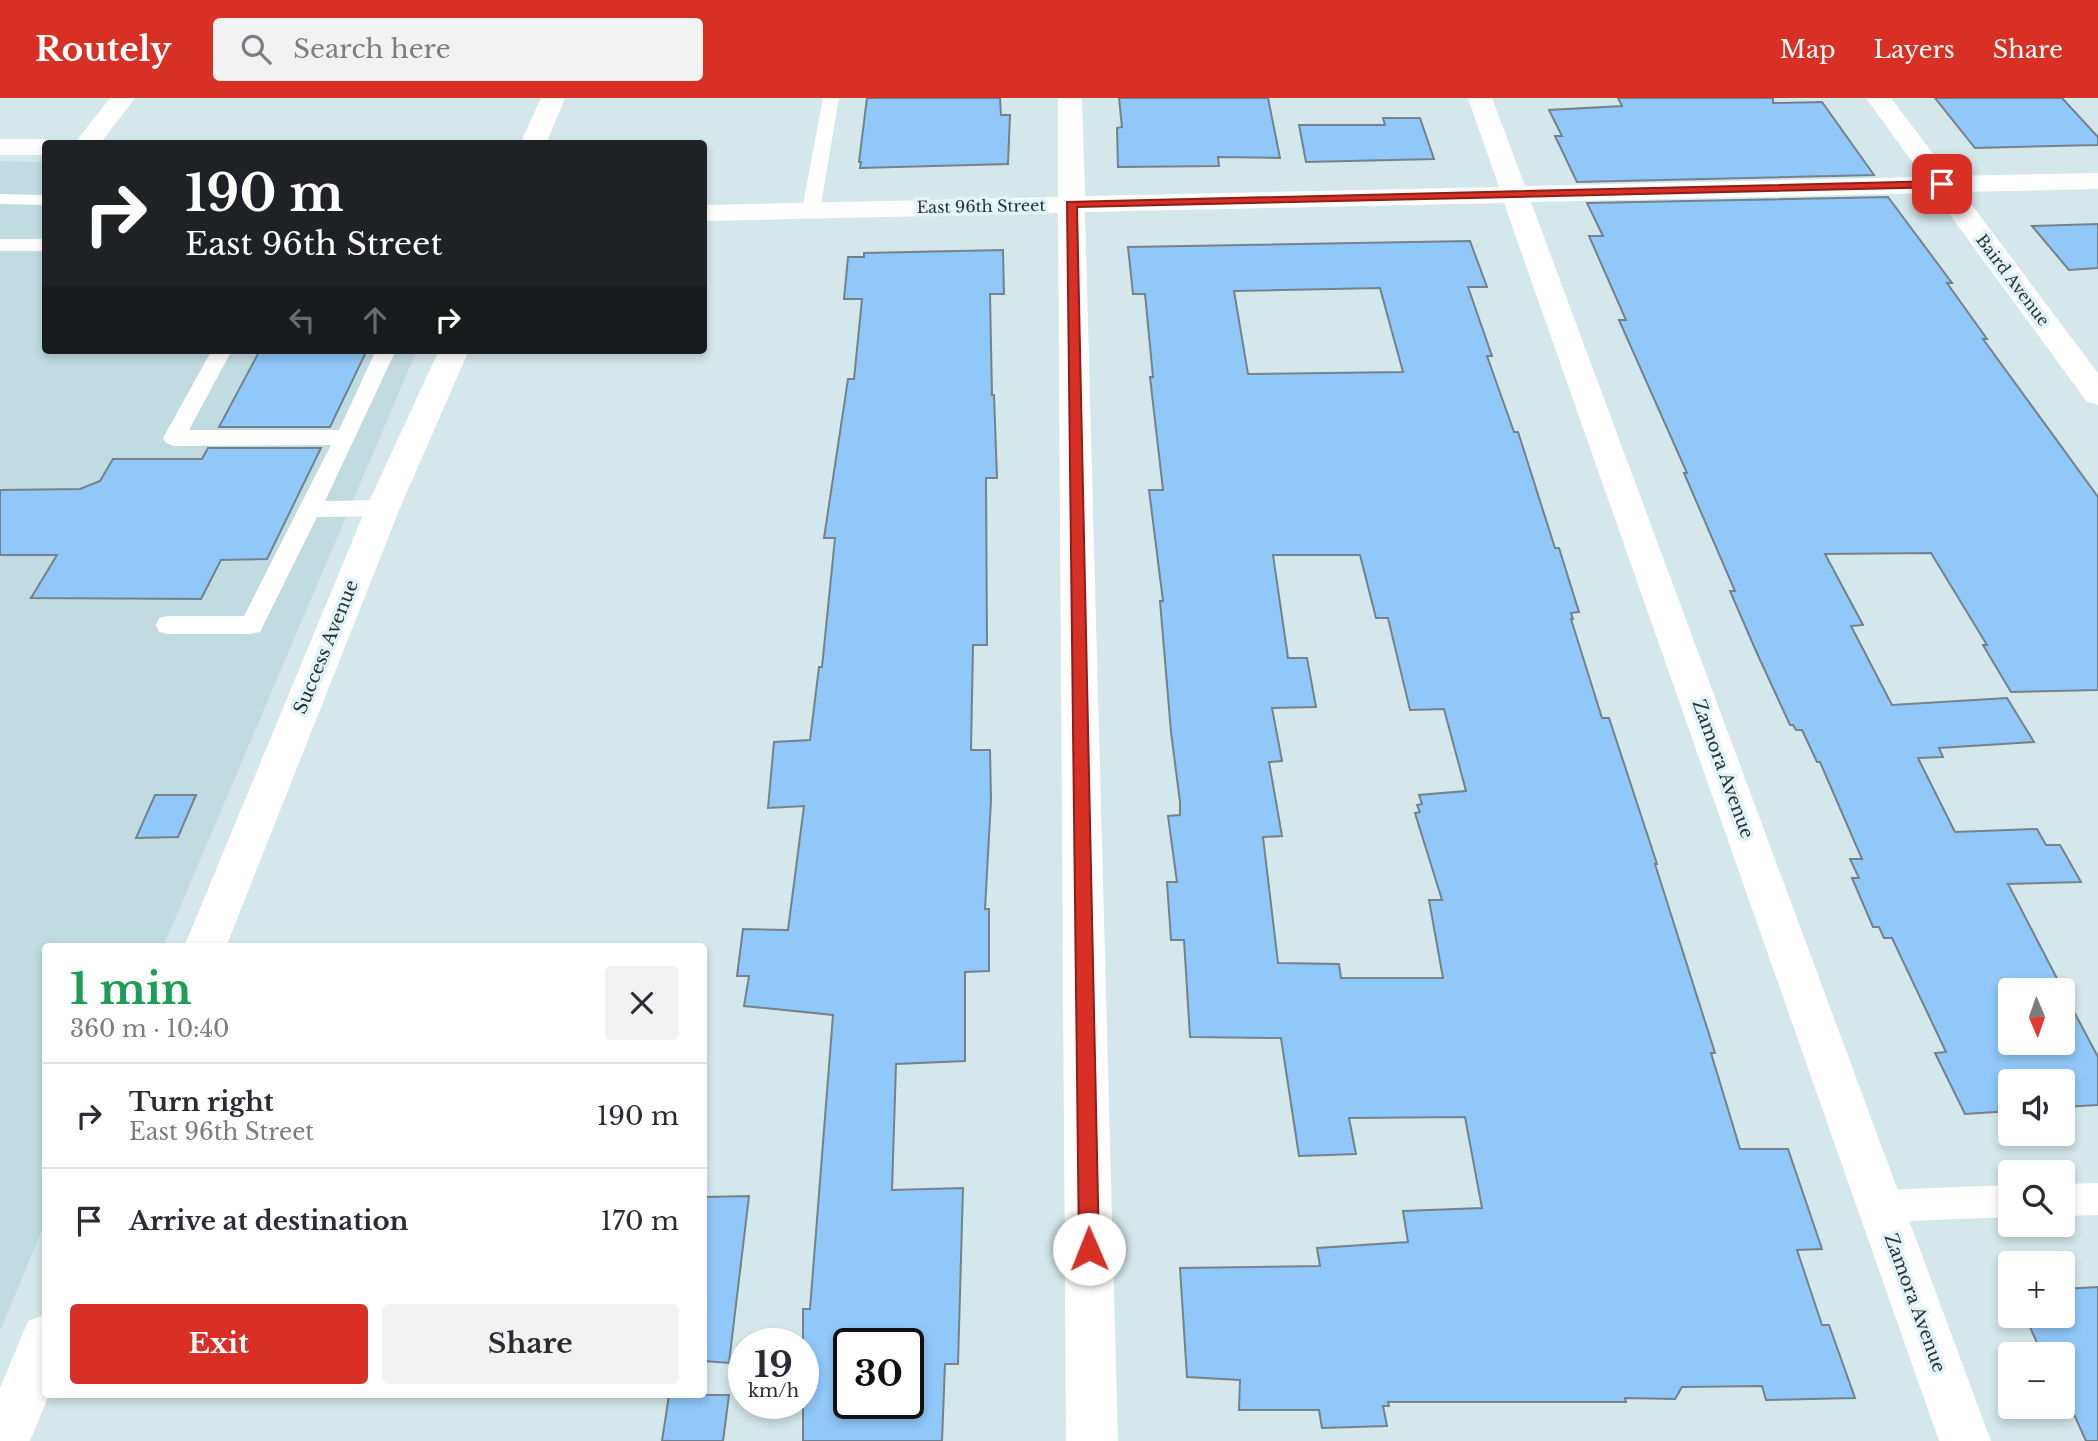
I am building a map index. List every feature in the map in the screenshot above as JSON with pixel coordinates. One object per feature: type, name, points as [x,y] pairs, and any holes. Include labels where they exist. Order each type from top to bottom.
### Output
[{"type":"street","points":[[89,140],[122,98]]},
{"type":"street","points":[[535,140],[553,98]]},
{"type":"street","points":[[1070,98],[1092,1441]]},
{"type":"street","name":"Zamora Avenue","points":[[1480,98],[1965,1441]]},
{"type":"street","name":"Baird Avenue","points":[[1878,98],[2098,395]]},
{"type":"street","points":[[0,147],[42,147]]},
{"type":"street","name":"East 96th Street","points":[[707,213],[2098,181]]},
{"type":"street","name":"Success Avenue","points":[[207,943],[383,508],[452,354]]},
{"type":"street","points":[[4,1441],[42,1349]]},
{"type":"lane","points":[[811,210],[831,98]]},
{"type":"lane","points":[[0,199],[42,200]]},
{"type":"lane","points":[[0,245],[42,245]]},
{"type":"lane","points":[[220,354],[174,438],[346,437]]},
{"type":"lane","points":[[168,625],[251,625],[346,437],[384,354]]},
{"type":"lane","points":[[308,509],[383,508]]},
{"type":"lane","points":[[2075,1200],[2098,1199]]},
{"type":"lane","points":[[1881,1206],[1998,1202]]},
{"type":"shaded area","points":[[0,161],[42,162],[42,354],[415,354],[165,943],[42,943],[42,1230],[0,1331]]},
{"type":"building","points":[[867,98],[1000,98],[1001,115],[1010,115],[1008,164],[860,168]]},
{"type":"building","points":[[1119,98],[1268,98],[1280,158],[1218,157],[1219,166],[1118,167],[1117,128],[1122,127]]},
{"type":"building","points":[[1618,98],[1773,98],[1773,103],[1822,102],[1874,175],[1577,182],[1555,136],[1562,136],[1549,110],[1622,106]]},
{"type":"building","points":[[1935,98],[2062,98],[2098,137],[2098,145],[1975,148]]},
{"type":"building","points":[[1383,118],[1420,118],[1434,159],[1306,162],[1299,125],[1385,125]]},
{"type":"building","points":[[1888,197],[1952,283],[1947,283],[1987,339],[1983,339],[2098,497],[2098,690],[2011,692],[1983,645],[1987,645],[1931,553],[1825,554],[1863,625],[1851,626],[1892,705],[2007,698],[2034,742],[1939,748],[1943,757],[1918,758],[1955,832],[2037,829],[2046,845],[2060,845],[2081,882],[2008,884],[2057,978],[1998,978],[1998,1055],[2076,1055],[2076,1016],[2098,1057],[2098,1105],[2075,1106],[2075,1069],[1998,1069],[1998,1112],[1965,1114],[1935,1053],[1946,1052],[1892,938],[1884,938],[1879,927],[1873,927],[1852,878],[1859,878],[1850,859],[1862,859],[1820,762],[1817,762],[1802,730],[1796,730],[1790,725],[1730,591],[1735,591],[1684,473],[1687,473],[1619,320],[1626,320],[1589,236],[1603,236],[1587,203]]},
{"type":"building","points":[[2098,224],[2098,268],[2069,270],[2032,226]]},
{"type":"building","points":[[1470,241],[1487,287],[1468,287],[1492,356],[1487,356],[1514,432],[1518,432],[1555,548],[1559,548],[1579,612],[1571,613],[1571,619],[1602,718],[1609,718],[1657,864],[1715,1053],[1711,1053],[1740,1149],[1788,1149],[1822,1249],[1797,1250],[1822,1325],[1829,1325],[1855,1398],[1766,1400],[1762,1386],[1682,1387],[1675,1399],[1625,1398],[1626,1402],[1388,1402],[1389,1406],[1383,1406],[1387,1426],[1322,1428],[1319,1410],[1239,1410],[1240,1380],[1187,1377],[1180,1268],[1320,1266],[1317,1248],[1408,1242],[1403,1211],[1482,1208],[1465,1117],[1349,1118],[1356,1154],[1299,1156],[1281,1038],[1190,1037],[1184,940],[1171,940],[1167,882],[1177,882],[1168,816],[1180,815],[1180,802],[1171,732],[1160,601],[1163,601],[1149,490],[1163,490],[1150,377],[1153,377],[1145,294],[1133,294],[1128,247]],"holes":[[[1380,288],[1403,372],[1248,374],[1234,291]],[[1273,555],[1360,555],[1376,618],[1388,618],[1410,710],[1444,709],[1466,791],[1419,795],[1422,804],[1417,805],[1420,812],[1415,813],[1442,900],[1429,900],[1443,978],[1341,978],[1339,964],[1278,963],[1263,837],[1282,836],[1269,762],[1282,761],[1272,708],[1316,707],[1307,658],[1288,658]]]},
{"type":"building","points":[[1003,250],[1004,294],[990,294],[997,478],[986,478],[987,645],[973,645],[971,750],[990,750],[991,800],[985,909],[989,909],[989,971],[965,972],[965,1061],[896,1064],[892,1190],[963,1188],[958,1364],[945,1364],[942,1441],[803,1441],[803,1419],[819,1419],[819,1328],[803,1328],[803,1309],[810,1309],[833,1015],[744,1006],[749,976],[737,976],[743,929],[788,930],[804,806],[768,808],[774,742],[810,740],[819,667],[822,667],[835,538],[824,538],[848,379],[854,379],[862,299],[844,299],[848,257],[864,257],[864,253]]},
{"type":"building","points":[[258,354],[365,354],[330,427],[219,427]]},
{"type":"building","points":[[208,448],[321,448],[267,559],[221,560],[201,599],[31,598],[57,555],[0,555],[0,490],[80,489],[100,481],[113,459],[202,459]]},
{"type":"building","points":[[155,795],[196,795],[178,837],[136,838]]},
{"type":"building","points":[[749,1196],[733,1328],[728,1328],[728,1363],[707,1361],[707,1197]]},
{"type":"building","points":[[2098,1287],[2098,1441],[2086,1441],[2075,1417],[2075,1342],[2037,1342],[2030,1328],[2075,1328],[2075,1288]]},
{"type":"building","points":[[728,1395],[723,1441],[662,1441],[669,1398]]},
{"type":"route","points":[[1089,1249],[1071,204],[1942,184]]}]
